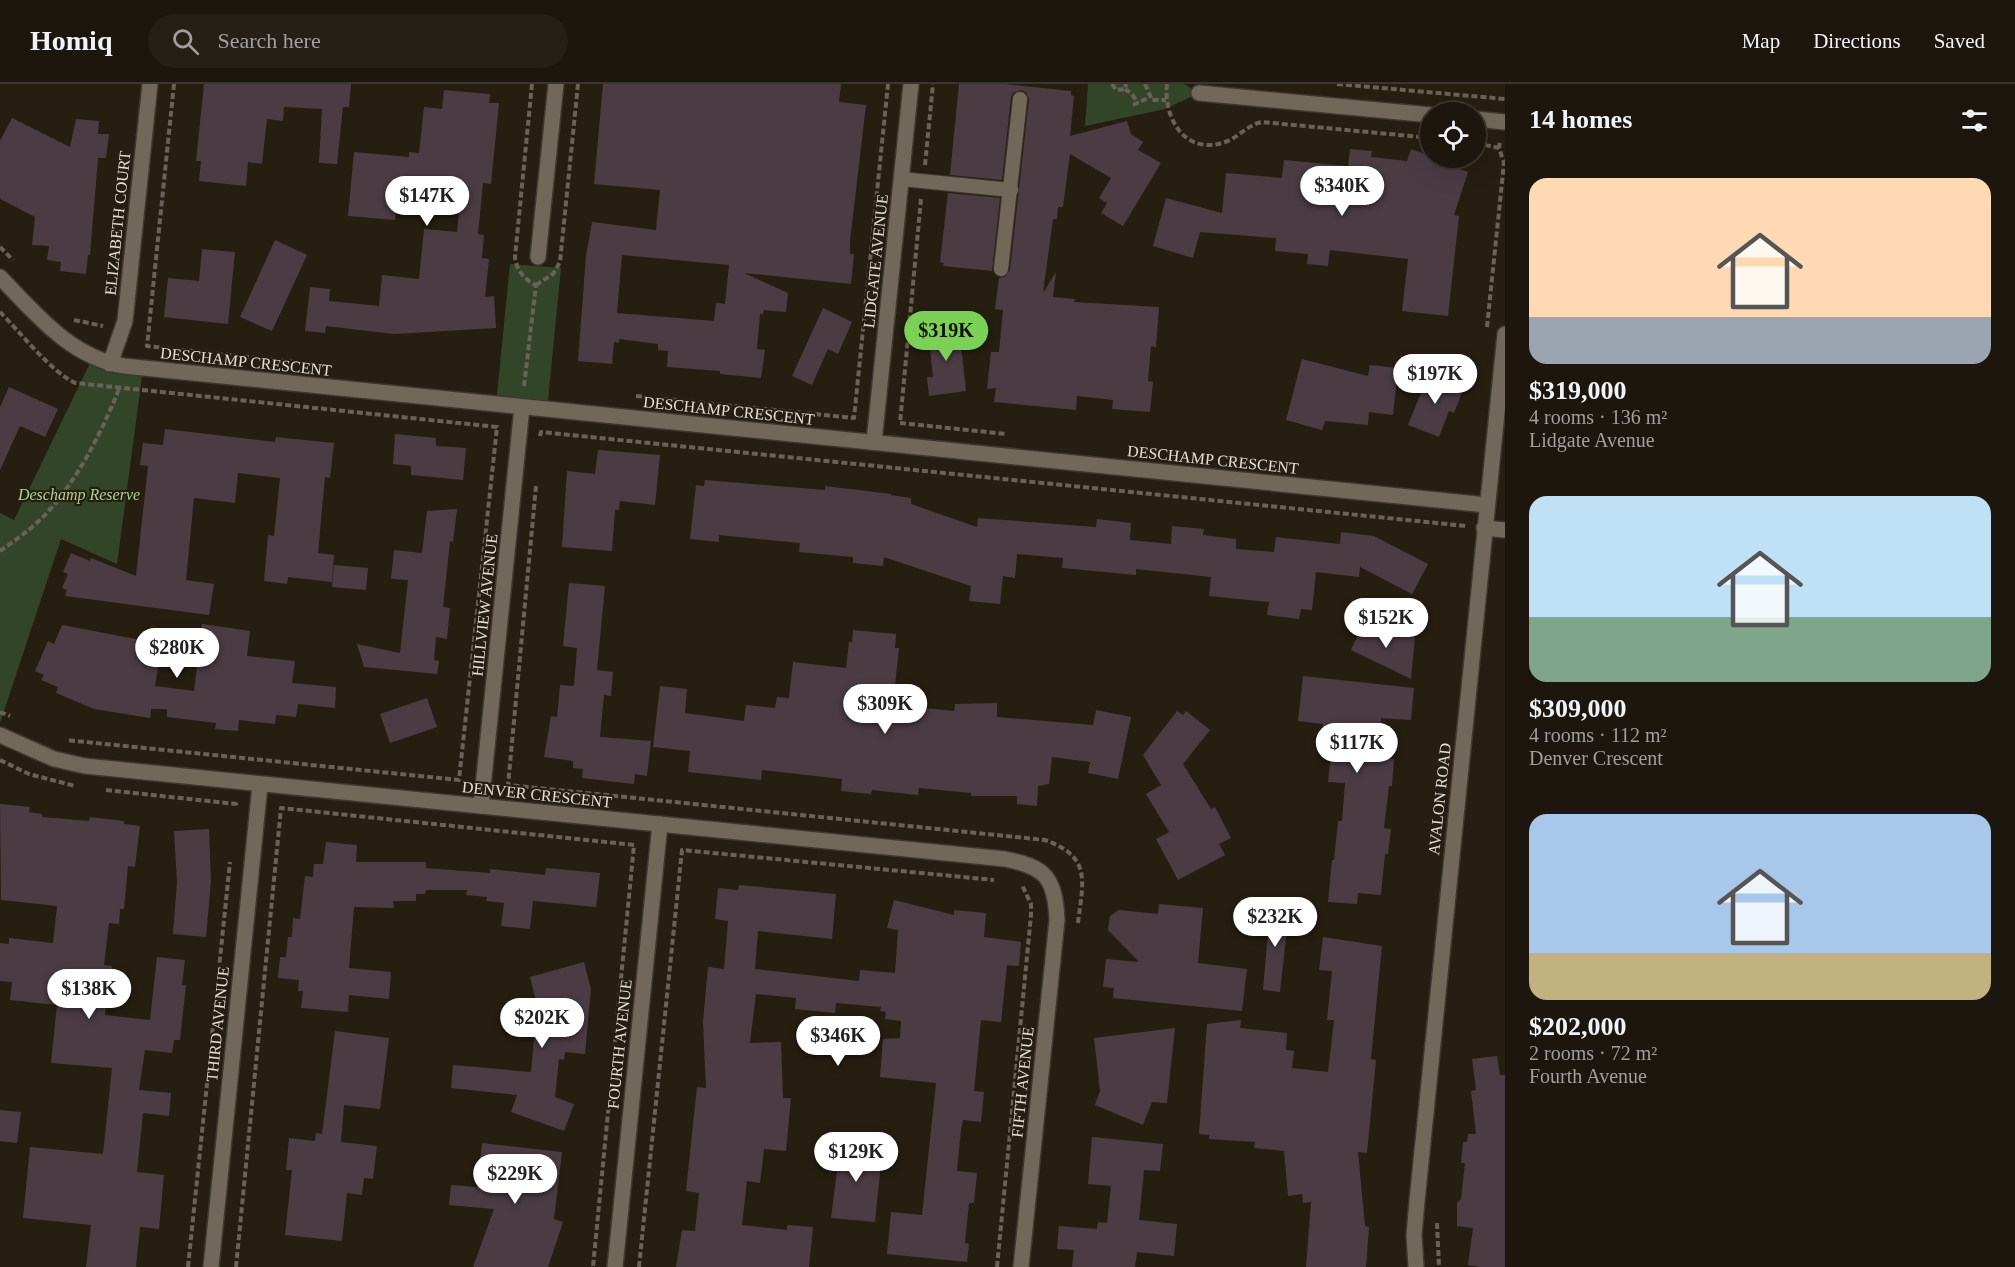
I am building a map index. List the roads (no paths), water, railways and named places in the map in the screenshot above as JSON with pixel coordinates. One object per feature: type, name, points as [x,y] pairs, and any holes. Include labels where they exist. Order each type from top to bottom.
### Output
[{"type":"street","name":"ELIZABETH COURT","points":[[110,364],[125,321],[150,84]]},
{"type":"street","points":[[538,257],[556,84]]},
{"type":"street","name":"LIDGATE AVENUE","points":[[874,442],[911,84]]},
{"type":"street","points":[[1199,93],[1420,114]]},
{"type":"street","points":[[1486,120],[1505,122]]},
{"type":"street","name":"DESCHAMP CRESCENT","points":[[0,277],[67,341],[87,354],[110,364],[1487,505]]},
{"type":"street","name":"AVALON ROAD","points":[[1416,1267],[1414,1235],[1417,1201],[1505,334]]},
{"type":"street","name":"HILLVIEW AVENUE","points":[[482,806],[522,407]]},
{"type":"street","points":[[1484,528],[1505,530]]},
{"type":"street","name":"DENVER CRESCENT","points":[[0,735],[32,751],[70,764],[1005,859],[1028,864],[1042,873],[1050,882],[1056,900]]},
{"type":"street","name":"THIRD AVENUE","points":[[211,1267],[260,784]]},
{"type":"street","name":"FOURTH AVENUE","points":[[615,1267],[660,824]]},
{"type":"street","name":"FIFTH AVENUE","points":[[1021,1267],[1057,920],[1056,900]]},
{"type":"lane","points":[[1001,269],[1020,99]]},
{"type":"lane","points":[[901,179],[1011,190]]},
{"type":"park label","name":"Deschamp Reserve","points":[[79,494]]}]
